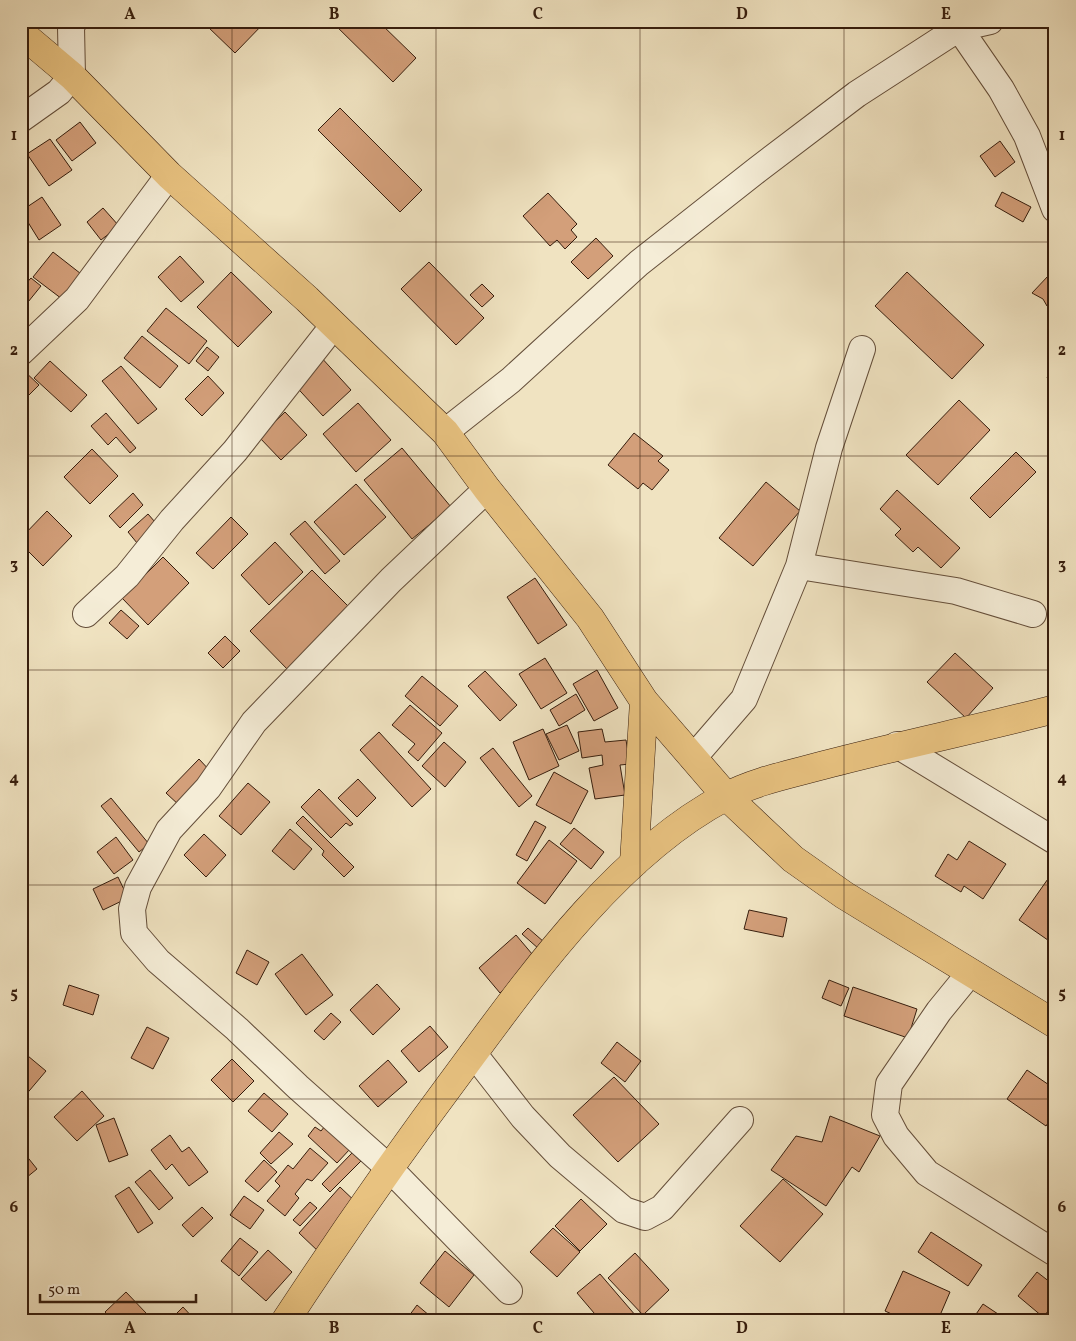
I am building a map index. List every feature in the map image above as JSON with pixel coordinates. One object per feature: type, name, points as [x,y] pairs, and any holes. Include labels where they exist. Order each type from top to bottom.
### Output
[{"type":"main road","points":[[21,33],[72,76],[169,175],[334,324],[445,432],[487,489],[590,618],[644,701],[726,796],[793,860],[970,973],[1055,1024]]},
{"type":"main road","points":[[634,863],[644,701]]},
{"type":"main road","points":[[286,1320],[389,1168],[473,1053],[572,927],[634,863],[672,833],[726,796],[766,781],[897,746],[1055,709]]},
{"type":"street","points":[[21,119],[59,92],[72,76],[71,27],[74,21]]},
{"type":"street","points":[[445,432],[511,380],[639,263],[756,170],[858,94],[958,24],[990,21]]},
{"type":"street","points":[[958,24],[1001,89],[1027,136],[1052,196]]},
{"type":"street","points":[[21,352],[77,299],[169,175]]},
{"type":"street","points":[[86,614],[127,576],[172,520],[235,451],[334,324]]},
{"type":"street","points":[[693,758],[744,699],[799,566],[829,448],[862,349]]},
{"type":"street","points":[[487,489],[390,580],[254,722],[208,788],[169,830],[138,887],[132,910],[134,933],[158,961],[237,1029],[298,1087],[389,1168],[509,1290]]},
{"type":"street","points":[[799,566],[956,591],[1033,614]]},
{"type":"street","points":[[897,746],[1055,841]]},
{"type":"street","points":[[970,973],[939,1011],[889,1084],[885,1115],[896,1136],[927,1173],[1055,1253]]},
{"type":"street","points":[[473,1053],[523,1117],[560,1156],[624,1210],[645,1217],[662,1208],[740,1120]]},
{"type":"building","points":[[211,21],[266,21],[235,53],[207,26]]},
{"type":"building","points":[[331,21],[378,21],[416,58],[393,82]]},
{"type":"building","points":[[340,108],[422,190],[400,212],[318,130]]},
{"type":"building","points":[[80,122],[96,143],[72,161],[56,140]]},
{"type":"building","points":[[50,139],[72,170],[49,186],[27,154]]},
{"type":"building","points":[[1000,141],[1015,162],[995,177],[980,156]]},
{"type":"building","points":[[1002,192],[1031,207],[1023,222],[995,206]]},
{"type":"building","points":[[548,193],[577,224],[571,230],[577,237],[565,249],[557,240],[550,246],[523,216]]},
{"type":"building","points":[[42,197],[61,225],[39,240],[21,211]]},
{"type":"building","points":[[103,208],[119,226],[101,240],[87,222]]},
{"type":"building","points":[[596,238],[613,256],[588,279],[571,262]]},
{"type":"building","points":[[53,252],[85,277],[66,302],[33,277]]},
{"type":"building","points":[[180,256],[204,282],[181,302],[158,277]]},
{"type":"building","points":[[429,262],[484,318],[456,345],[401,289]]},
{"type":"building","points":[[231,272],[272,312],[238,347],[197,307]]},
{"type":"building","points":[[907,272],[984,345],[952,379],[875,306]]},
{"type":"building","points":[[1049,275],[1055,280],[1055,297],[1047,306],[1043,299],[1032,293]]},
{"type":"building","points":[[31,278],[41,286],[24,307],[21,304],[21,289]]},
{"type":"building","points":[[482,284],[494,296],[482,307],[470,295]]},
{"type":"building","points":[[166,308],[207,341],[189,364],[147,331]]},
{"type":"building","points":[[142,336],[178,366],[160,388],[124,358]]},
{"type":"building","points":[[207,347],[219,357],[208,371],[196,361]]},
{"type":"building","points":[[319,355],[351,390],[323,416],[291,381]]},
{"type":"building","points":[[50,361],[87,395],[71,412],[34,378]]},
{"type":"building","points":[[121,366],[157,409],[138,424],[102,381]]},
{"type":"building","points":[[21,368],[39,385],[21,403]]},
{"type":"building","points":[[1055,374],[1055,393],[1047,377]]},
{"type":"building","points":[[208,376],[224,393],[202,416],[185,399]]},
{"type":"building","points":[[959,400],[990,430],[938,485],[906,455]]},
{"type":"building","points":[[358,403],[391,440],[356,472],[323,434]]},
{"type":"building","points":[[285,412],[307,435],[281,460],[259,437]]},
{"type":"building","points":[[106,413],[136,448],[130,453],[116,437],[108,445],[91,426]]},
{"type":"building","points":[[634,433],[663,456],[658,461],[669,470],[652,490],[643,483],[638,489],[608,465]]},
{"type":"building","points":[[402,448],[451,507],[412,539],[364,480]]},
{"type":"building","points":[[92,449],[118,476],[90,504],[64,477]]},
{"type":"building","points":[[1016,452],[1036,472],[990,518],[970,498]]},
{"type":"building","points":[[766,482],[800,511],[753,566],[719,538]]},
{"type":"building","points":[[356,484],[386,517],[344,555],[314,522]]},
{"type":"building","points":[[897,490],[960,548],[941,568],[918,547],[913,552],[895,535],[901,529],[880,509]]},
{"type":"building","points":[[133,493],[143,505],[120,528],[109,516]]},
{"type":"building","points":[[47,511],[72,536],[43,566],[21,544],[21,538]]},
{"type":"building","points":[[148,514],[162,530],[142,549],[128,532]]},
{"type":"building","points":[[231,517],[248,534],[213,569],[196,553]]},
{"type":"building","points":[[305,521],[340,561],[325,574],[290,534]]},
{"type":"building","points":[[275,542],[303,572],[269,605],[241,575]]},
{"type":"building","points":[[163,557],[189,583],[148,625],[122,598]]},
{"type":"building","points":[[312,570],[353,611],[290,672],[250,631]]},
{"type":"building","points":[[535,578],[567,625],[538,644],[507,597]]},
{"type":"building","points":[[121,610],[139,626],[127,639],[109,623]]},
{"type":"building","points":[[225,636],[240,651],[223,668],[208,653]]},
{"type":"building","points":[[955,653],[993,688],[966,718],[927,682]]},
{"type":"building","points":[[545,658],[567,693],[541,709],[519,674]]},
{"type":"building","points":[[597,670],[618,708],[594,721],[573,684]]},
{"type":"building","points":[[485,671],[517,705],[500,721],[468,686]]},
{"type":"building","points":[[422,676],[458,706],[440,726],[405,696]]},
{"type":"building","points":[[576,694],[585,710],[559,726],[550,710]]},
{"type":"building","points":[[410,705],[442,733],[418,761],[408,752],[415,744],[392,725]]},
{"type":"building","points":[[567,725],[579,751],[559,760],[546,734]]},
{"type":"building","points":[[543,729],[559,766],[529,780],[513,742]]},
{"type":"building","points":[[602,729],[605,742],[626,740],[630,764],[620,765],[625,795],[595,799],[589,768],[603,765],[602,755],[582,758],[578,732]]},
{"type":"building","points":[[379,732],[431,789],[412,807],[360,750]]},
{"type":"building","points":[[444,742],[466,762],[445,787],[422,766]]},
{"type":"building","points":[[493,748],[532,796],[519,807],[480,758]]},
{"type":"building","points":[[199,759],[212,773],[180,806],[166,793]]},
{"type":"building","points":[[554,772],[588,791],[571,824],[536,805]]},
{"type":"building","points":[[358,779],[376,798],[357,817],[338,798]]},
{"type":"building","points":[[248,783],[270,802],[241,835],[219,816]]},
{"type":"building","points":[[319,789],[353,824],[350,826],[346,823],[331,838],[301,807]]},
{"type":"building","points":[[111,798],[149,844],[139,852],[101,806]]},
{"type":"building","points":[[303,816],[354,867],[344,877],[322,855],[324,851],[296,823]]},
{"type":"building","points":[[535,821],[546,827],[527,861],[516,855]]},
{"type":"building","points":[[574,828],[604,852],[591,869],[560,844]]},
{"type":"building","points":[[290,829],[312,849],[294,870],[272,851]]},
{"type":"building","points":[[204,834],[226,855],[206,877],[184,855]]},
{"type":"building","points":[[116,837],[133,860],[114,874],[97,852]]},
{"type":"building","points":[[549,840],[577,861],[545,904],[517,883]]},
{"type":"building","points":[[969,841],[1006,864],[983,899],[964,886],[961,892],[935,876],[948,854],[957,860]]},
{"type":"building","points":[[1050,876],[1055,879],[1055,945],[1019,920]]},
{"type":"building","points":[[118,877],[128,898],[103,910],[93,889]]},
{"type":"building","points":[[749,910],[787,918],[783,937],[744,929]]},
{"type":"building","points":[[528,928],[544,942],[539,949],[522,934]]},
{"type":"building","points":[[516,935],[538,961],[500,993],[479,968]]},
{"type":"building","points":[[247,950],[269,962],[257,985],[236,973]]},
{"type":"building","points":[[302,954],[333,995],[306,1015],[275,974]]},
{"type":"building","points":[[829,980],[849,988],[841,1006],[822,998]]},
{"type":"building","points":[[377,984],[400,1009],[373,1035],[350,1010]]},
{"type":"building","points":[[69,985],[99,995],[93,1015],[63,1005]]},
{"type":"building","points":[[853,987],[917,1009],[908,1038],[844,1016]]},
{"type":"building","points":[[331,1013],[341,1022],[324,1040],[314,1031]]},
{"type":"building","points":[[430,1026],[448,1047],[419,1072],[401,1051]]},
{"type":"building","points":[[147,1027],[169,1038],[153,1069],[131,1058]]},
{"type":"building","points":[[617,1042],[641,1061],[625,1082],[601,1063]]},
{"type":"building","points":[[28,1056],[46,1071],[24,1097],[21,1094],[21,1064]]},
{"type":"building","points":[[232,1059],[254,1081],[233,1102],[211,1080]]},
{"type":"building","points":[[388,1060],[407,1082],[378,1107],[359,1086]]},
{"type":"building","points":[[1027,1070],[1055,1089],[1055,1113],[1046,1126],[1007,1099]]},
{"type":"building","points":[[614,1077],[659,1124],[618,1162],[573,1115]]},
{"type":"building","points":[[82,1091],[104,1116],[77,1141],[54,1117]]},
{"type":"building","points":[[264,1093],[288,1114],[272,1132],[248,1111]]},
{"type":"building","points":[[830,1116],[880,1136],[859,1172],[852,1167],[826,1206],[771,1170],[796,1136],[822,1142]]},
{"type":"building","points":[[114,1118],[128,1155],[109,1162],[96,1125]]},
{"type":"building","points":[[325,1126],[350,1149],[337,1163],[308,1136],[315,1127],[321,1131]]},
{"type":"building","points":[[279,1132],[293,1144],[271,1164],[260,1153]]},
{"type":"building","points":[[170,1135],[182,1152],[189,1147],[208,1172],[189,1186],[172,1164],[166,1170],[151,1150]]},
{"type":"building","points":[[310,1148],[328,1163],[312,1181],[307,1179],[295,1194],[299,1198],[285,1216],[267,1201],[280,1186],[275,1181],[288,1165],[293,1169]]},
{"type":"building","points":[[21,1149],[37,1169],[21,1182]]},
{"type":"building","points":[[352,1153],[361,1161],[330,1192],[322,1184]]},
{"type":"building","points":[[264,1160],[277,1172],[258,1192],[245,1181]]},
{"type":"building","points":[[150,1170],[173,1198],[159,1210],[135,1182]]},
{"type":"building","points":[[783,1179],[823,1214],[780,1262],[740,1226]]},
{"type":"building","points":[[129,1187],[153,1223],[138,1233],[115,1196]]},
{"type":"building","points":[[340,1187],[361,1207],[320,1253],[299,1233]]},
{"type":"building","points":[[244,1196],[264,1210],[250,1229],[230,1215]]},
{"type":"building","points":[[581,1199],[607,1224],[580,1251],[555,1226]]},
{"type":"building","points":[[310,1202],[317,1208],[300,1226],[293,1220]]},
{"type":"building","points":[[202,1207],[213,1218],[193,1237],[182,1225]]},
{"type":"building","points":[[553,1228],[580,1252],[557,1277],[530,1252]]},
{"type":"building","points":[[931,1232],[982,1265],[968,1286],[918,1252]]},
{"type":"building","points":[[240,1238],[258,1252],[239,1276],[221,1261]]},
{"type":"building","points":[[268,1250],[292,1272],[266,1301],[241,1279]]},
{"type":"building","points":[[445,1251],[474,1275],[449,1307],[420,1283]]},
{"type":"building","points":[[635,1253],[669,1290],[643,1315],[608,1278]]},
{"type":"building","points":[[903,1271],[950,1292],[938,1320],[905,1320],[885,1311]]},
{"type":"building","points":[[1037,1272],[1055,1286],[1055,1303],[1043,1317],[1018,1296]]},
{"type":"building","points":[[600,1274],[636,1316],[632,1320],[600,1320],[577,1293]]},
{"type":"building","points":[[126,1292],[146,1313],[139,1320],[113,1320],[105,1312]]},
{"type":"building","points":[[983,1304],[1004,1318],[1003,1320],[972,1320]]},
{"type":"building","points":[[417,1305],[430,1316],[427,1320],[406,1320]]},
{"type":"building","points":[[183,1307],[195,1320],[170,1320]]}]
